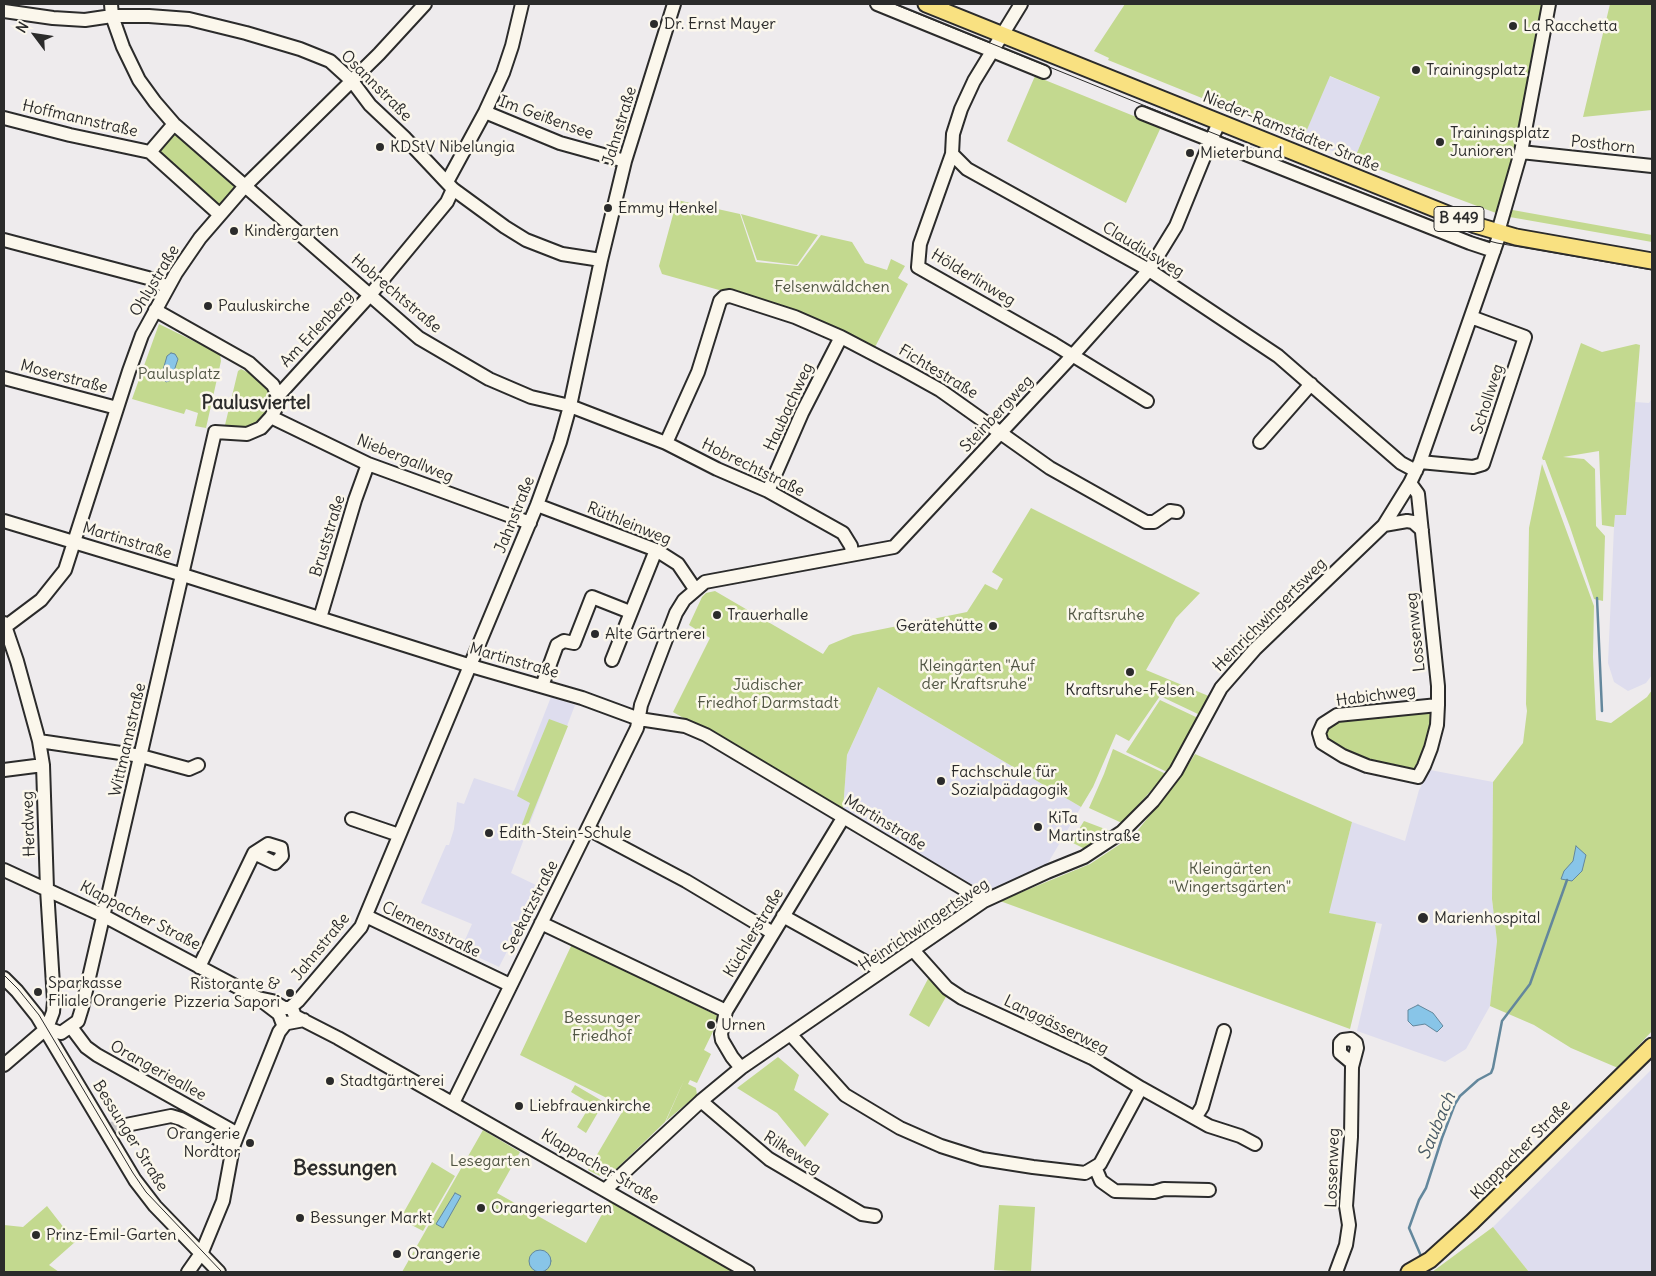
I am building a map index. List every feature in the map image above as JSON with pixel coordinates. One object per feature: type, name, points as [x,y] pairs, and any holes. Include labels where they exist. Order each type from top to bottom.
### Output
[{"type":"main road","name":"Nieder-Ramstädter Straße","points":[[926,4],[1474,225],[1516,237],[1652,261]]},
{"type":"main road","name":"Klappacher Straße","points":[[1408,1272],[1430,1260],[1466,1228],[1652,1046]]},
{"type":"street","name":"Ohlystraße","points":[[4,625],[41,600],[65,570],[142,335],[168,287],[200,238],[245,186],[379,54],[424,4]]},
{"type":"street","name":"Am Erlenberg","points":[[278,396],[370,295],[447,202],[450,186],[503,73],[512,46],[522,4]]},
{"type":"street","name":"Jahnstraße","points":[[188,1272],[201,1253],[223,1201],[233,1147],[289,1016],[361,927],[538,505],[560,442],[570,406],[601,260],[626,161],[674,4]]},
{"type":"street","points":[[877,4],[1044,72]]},
{"type":"street","name":"Hölderlinweg","points":[[1021,4],[974,81],[961,109],[953,134],[952,154],[920,244],[918,267],[1073,355],[1147,401]]},
{"type":"street","name":"Heinrichwingertsweg","points":[[605,1190],[701,1101],[741,1068],[984,901],[1084,857],[1122,832],[1153,801],[1176,771],[1220,688],[1255,649],[1384,525],[1418,467],[1498,239],[1498,232],[1521,152],[1550,4]]},
{"type":"street","name":"Osannstraße","points":[[4,11],[53,18],[85,20],[112,10],[189,20],[246,33],[330,61],[352,81],[370,105],[404,137],[450,186],[505,227],[526,240],[562,254],[601,260]]},
{"type":"street","name":"Hobrechtstraße","points":[[112,10],[123,47],[139,80],[174,124],[418,338],[489,379],[531,397],[570,406],[666,443],[716,469],[768,491],[843,533],[852,554]]},
{"type":"street","name":"Im Geißensee","points":[[485,112],[560,143],[626,161]]},
{"type":"street","points":[[1142,112],[1461,240],[1494,251]]},
{"type":"street","name":"Hoffmannstraße","points":[[4,118],[70,135],[150,152],[219,214]]},
{"type":"street","name":"Steinbergweg","points":[[695,589],[705,582],[894,547],[1073,355],[1149,270],[1176,226],[1219,123]]},
{"type":"street","name":"Hoffmannstraße","points":[[150,152],[174,124]]},
{"type":"street","name":"Posthorn","points":[[1521,152],[1652,166]]},
{"type":"street","name":"Claudiusweg","points":[[952,154],[967,169],[1149,270],[1278,356],[1401,463],[1418,467]]},
{"type":"street","points":[[4,240],[148,278],[168,287]]},
{"type":"street","name":"Fichtestraße","points":[[666,443],[698,372],[721,299],[730,296],[774,309],[841,337],[940,390],[1050,468],[1146,522],[1154,522],[1170,511],[1177,512]]},
{"type":"street","points":[[155,310],[249,363],[273,385],[278,396],[276,408],[271,417]]},
{"type":"street","name":"Schollweg","points":[[1418,467],[1473,467],[1483,464],[1525,337],[1471,317]]},
{"type":"street","name":"Haubachweg","points":[[768,491],[802,413],[841,337]]},
{"type":"street","name":"Moserstraße","points":[[4,378],[117,408]]},
{"type":"street","points":[[1260,442],[1311,384]]},
{"type":"street","name":"Wittmannstraße","points":[[71,1027],[78,1021],[82,1008],[215,432],[246,434],[262,428],[271,417]]},
{"type":"street","name":"Niebergallweg","points":[[271,417],[368,464],[530,524]]},
{"type":"street","name":"Bruststraße","points":[[320,618],[355,500],[368,464]]},
{"type":"street","name":"Lossenweg","points":[[1410,483],[1418,494],[1438,686],[1437,725],[1431,748],[1418,777]]},
{"type":"street","name":"Rüthleinweg","points":[[538,505],[656,550],[678,564],[695,589]]},
{"type":"street","name":"Martinstraße","points":[[4,521],[183,575],[471,666],[594,702],[639,719],[685,726],[706,735],[984,901]]},
{"type":"street","points":[[1384,525],[1407,521],[1413,522],[1422,530]]},
{"type":"street","points":[[612,660],[656,550]]},
{"type":"street","name":"Seekatzstraße","points":[[453,1103],[638,728],[641,705],[676,613],[684,600],[695,589]]},
{"type":"street","points":[[542,686],[557,645],[564,641],[574,643],[592,597],[630,612]]},
{"type":"street","name":"Herdweg","points":[[4,625],[17,661],[39,741],[43,765],[47,889],[54,1001],[53,1012],[46,1029]]},
{"type":"street","name":"Habichweg","points":[[1418,777],[1366,766],[1343,756],[1322,743],[1319,733],[1323,724],[1337,715],[1438,705]]},
{"type":"street","points":[[39,741],[141,756],[189,769],[198,765]]},
{"type":"street","points":[[4,770],[43,765]]},
{"type":"street","name":"Küchlerstraße","points":[[741,1068],[720,1034],[726,1011],[843,818]]},
{"type":"street","points":[[352,819],[398,835]]},
{"type":"street","points":[[588,829],[686,881],[773,933]]},
{"type":"street","points":[[200,967],[254,853]]},
{"type":"street","name":"Klappacher Straße","points":[[4,870],[104,916],[453,1103],[748,1272]]},
{"type":"street","name":"Clemensstraße","points":[[366,916],[510,985]]},
{"type":"street","points":[[784,916],[882,971]]},
{"type":"street","points":[[541,924],[726,1011]]},
{"type":"street","name":"Langgässerweg","points":[[913,950],[947,988],[962,998],[1092,1058],[1209,1126],[1240,1136],[1255,1144]]},
{"type":"street","name":"Bessunger Straße","points":[[4,978],[28,1003],[46,1029],[108,1129],[131,1174],[146,1195],[219,1272]]},
{"type":"street","points":[[4,1064],[46,1029],[61,1033],[71,1027]]},
{"type":"street","name":"Orangerieallee","points":[[71,1027],[86,1047],[97,1055],[238,1134]]},
{"type":"street","points":[[1195,1118],[1202,1107],[1224,1031]]},
{"type":"street","points":[[791,1035],[845,1095],[900,1128],[941,1146],[982,1159],[1034,1167],[1085,1173],[1100,1164],[1141,1088]]},
{"type":"street","name":"Lossenweg","points":[[1336,1272],[1346,1245],[1348,1225],[1346,1206],[1351,1137],[1352,1063]]},
{"type":"street","name":"Rilkeweg","points":[[701,1101],[769,1159],[862,1214],[875,1216]]},
{"type":"street","points":[[126,1125],[171,1116],[181,1119],[233,1147]]},
{"type":"street","points":[[1095,1167],[1101,1181],[1115,1192],[1154,1192],[1164,1189],[1209,1190]]},
{"type":"shaded area","points":[[1329,76],[1380,97],[1354,160],[1303,139]]},
{"type":"shaded area","points":[[1652,398],[1652,675],[1646,683],[1628,691],[1614,682],[1608,663],[1614,527],[1615,515],[1626,515],[1635,402],[1649,403]]},
{"type":"shaded area","name":"Fachschule für Sozialpädagogik","points":[[878,687],[1081,807],[1045,868],[987,893],[843,810],[847,755]]},
{"type":"shaded area","name":"Edith-Stein-Schule","points":[[551,697],[575,705],[511,873],[540,887],[499,967],[461,949],[472,924],[421,903],[446,845],[449,845],[454,829],[457,802],[464,804],[474,778],[514,791]]},
{"type":"shaded area","name":"Marienhospital","points":[[1430,770],[1493,782],[1492,899],[1497,941],[1490,1006],[1466,1049],[1445,1062],[1357,1031],[1382,924],[1328,913],[1352,822],[1405,841],[1419,790]]},
{"type":"shaded area","points":[[1652,1069],[1652,1272],[1529,1272],[1493,1227]]},
{"type":"green space","points":[[1125,4],[1554,4],[1507,209],[1652,235],[1652,242],[1504,216],[1354,160],[1380,97],[1330,76],[1303,139],[1108,60],[1109,58],[1094,51]]},
{"type":"green space","points":[[1610,4],[1652,4],[1652,110],[1583,117]]},
{"type":"green space","points":[[1035,76],[1161,127],[1126,203],[1007,141]]},
{"type":"green space","points":[[174,124],[245,186],[219,214],[150,152]]},
{"type":"green space","name":"Felsenwäldchen","points":[[677,200],[740,214],[756,262],[798,266],[821,235],[852,242],[865,263],[887,270],[891,259],[905,266],[898,278],[908,284],[875,347],[822,325],[744,297],[662,274],[659,266]]},
{"type":"green space","points":[[741,214],[818,235],[797,265],[757,260]]},
{"type":"green space","name":"Paulusplatz","points":[[159,324],[220,354],[221,361],[206,428],[195,426],[198,413],[186,409],[184,414],[132,399]]},
{"type":"green space","points":[[1581,343],[1602,352],[1636,344],[1640,345],[1626,515],[1615,515],[1614,527],[1602,525],[1599,451],[1563,457],[1584,459],[1595,469],[1596,526],[1605,536],[1603,601],[1594,599],[1570,527],[1545,460],[1542,458]]},
{"type":"green space","points":[[241,369],[255,376],[266,387],[271,405],[261,420],[244,428],[228,428],[225,425],[238,371]]},
{"type":"green space","points":[[1542,464],[1594,606],[1593,657],[1596,720],[1611,723],[1647,697],[1652,690],[1652,1031],[1618,1068],[1571,1048],[1534,1025],[1490,1006],[1497,941],[1492,899],[1493,782],[1523,743],[1527,711],[1529,528]]},
{"type":"green space","points":[[1031,508],[1200,593],[1176,618],[1146,670],[1211,697],[1200,715],[1160,696],[1129,741],[1116,734],[1093,787],[1081,807],[878,687],[847,755],[843,810],[673,712],[710,638],[689,625],[702,597],[706,593],[715,591],[823,654],[829,645],[853,635],[967,612],[985,584],[997,590],[1003,579],[992,572]]},
{"type":"green space","points":[[1160,700],[1198,718],[1167,772],[1126,752]]},
{"type":"green space","points":[[1435,708],[1429,739],[1416,774],[1371,765],[1325,741],[1324,727],[1338,717]]},
{"type":"green space","points":[[549,719],[568,726],[525,832],[520,830],[530,803],[517,796]]},
{"type":"green space","points":[[1113,749],[1166,774],[1122,823],[1089,808]]},
{"type":"green space","name":"Kleingärten \"Wingertsgärten\"","points":[[1195,754],[1352,822],[1329,913],[1376,922],[1350,1029],[1000,901],[1090,864],[1134,835],[1182,775]]},
{"type":"green space","points":[[1084,821],[1113,832],[1087,850],[1071,842]]},
{"type":"green space","name":"Bessunger Friedhof","points":[[572,944],[720,1017],[704,1050],[711,1054],[697,1083],[690,1080],[688,1084],[696,1088],[697,1095],[666,1121],[685,1078],[665,1122],[612,1173],[604,1169],[600,1176],[588,1170],[625,1107],[520,1055]]},
{"type":"green space","points":[[929,977],[947,995],[929,1027],[909,1015]]},
{"type":"green space","points":[[778,1057],[799,1075],[794,1090],[829,1114],[805,1147],[777,1113],[737,1088]]},
{"type":"green space","points":[[575,1085],[604,1102],[586,1133],[577,1127],[591,1104],[571,1092]]},
{"type":"green space","name":"Orangeriegarten","points":[[483,1130],[520,1152],[497,1193],[586,1243],[610,1200],[737,1272],[402,1272]]},
{"type":"green space","name":"Orangerie","points":[[432,1162],[455,1176],[423,1231],[400,1219]]},
{"type":"green space","points":[[999,1205],[1035,1207],[1031,1272],[994,1270]]},
{"type":"green space","name":"Prinz-Emil-Garten","points":[[47,1206],[75,1242],[49,1265],[59,1272],[4,1272],[4,1225],[23,1227]]},
{"type":"green space","points":[[1493,1227],[1529,1272],[1432,1272]]},
{"type":"water","points":[[171,353],[175,354],[178,359],[171,380],[166,382],[161,377],[167,356]]},
{"type":"water","points":[[1576,846],[1586,855],[1582,871],[1572,881],[1561,879],[1564,871],[1573,861]]},
{"type":"water","points":[[1418,1005],[1433,1013],[1443,1026],[1437,1032],[1425,1024],[1413,1026],[1408,1021],[1408,1010]]},
{"type":"water","points":[[455,1193],[461,1196],[443,1228],[436,1224]]},
{"type":"water","points":[[540,1250],[550,1257],[551,1261],[544,1271],[540,1272],[530,1265],[529,1261],[536,1251]]},
{"type":"waterway","points":[[1597,598],[1602,711]]},
{"type":"waterway","name":"Saubach","points":[[1421,1256],[1409,1228],[1419,1200],[1426,1188],[1455,1104],[1460,1096],[1478,1080],[1491,1073],[1502,1021],[1530,984],[1567,880]]},
{"type":"tunnel","points":[[111,1128],[126,1125]]},
{"type":"tram line","points":[[894,4],[1474,237],[1497,243],[1652,270]]},
{"type":"tram line","points":[[4,975],[39,1015],[146,1192],[222,1272]]},
{"type":"place","name":"Dr. Ernst Mayer","points":[[654,24]]},
{"type":"place","name":"La Racchetta","points":[[1513,26]]},
{"type":"place","name":"Trainingsplatz","points":[[1416,70]]},
{"type":"place","name":"Trainingsplatz Junioren","points":[[1440,142]]},
{"type":"place","name":"KDStV Nibelungia","points":[[380,147]]},
{"type":"place","name":"Mieterbund","points":[[1190,153]]},
{"type":"place","name":"Emmy Henkel","points":[[608,208]]},
{"type":"place","name":"Kindergarten","points":[[234,231]]},
{"type":"place","name":"Pauluskirche","points":[[208,306]]},
{"type":"place","name":"Trauerhalle","points":[[717,615]]},
{"type":"place","name":"Gerätehütte","points":[[993,626]]},
{"type":"place","name":"Alte Gärtnerei","points":[[595,634]]},
{"type":"place","name":"Kraftsruhe-Felsen","points":[[1130,672]]},
{"type":"place","name":"Fachschule für Sozialpädagogik","points":[[941,781]]},
{"type":"place","name":"KiTa Martinstraße","points":[[1038,827]]},
{"type":"place","name":"Edith-Stein-Schule","points":[[489,833]]},
{"type":"place","name":"Marienhospital","points":[[1423,918]]},
{"type":"place","name":"Sparkasse Filiale Orangerie","points":[[38,992]]},
{"type":"place","name":"Ristorante & Pizzeria Sapori","points":[[290,993]]},
{"type":"place","name":"Urnen","points":[[711,1025]]},
{"type":"place","name":"Stadtgärtnerei","points":[[330,1081]]},
{"type":"place","name":"Liebfrauenkirche","points":[[519,1106]]},
{"type":"place","name":"Orangerie Nordtor","points":[[250,1143]]},
{"type":"place","name":"Orangeriegarten","points":[[481,1208]]},
{"type":"place","name":"Bessunger Markt","points":[[300,1218]]},
{"type":"place","name":"Prinz-Emil-Garten","points":[[36,1235]]},
{"type":"place","name":"Orangerie","points":[[397,1254]]},
{"type":"district","name":"Paulusviertel","points":[[256,404]]},
{"type":"district","name":"Bessungen","points":[[345,1169]]},
{"type":"park label","name":"Kraftsruhe","points":[[1106,615]]},
{"type":"park label","name":"Kleingärten \"Auf der Kraftsruhe\"","points":[[977,675]]},
{"type":"park label","name":"Jüdischer Friedhof Darmstadt","points":[[768,694]]},
{"type":"park label","name":"Lesegarten","points":[[490,1161]]}]
